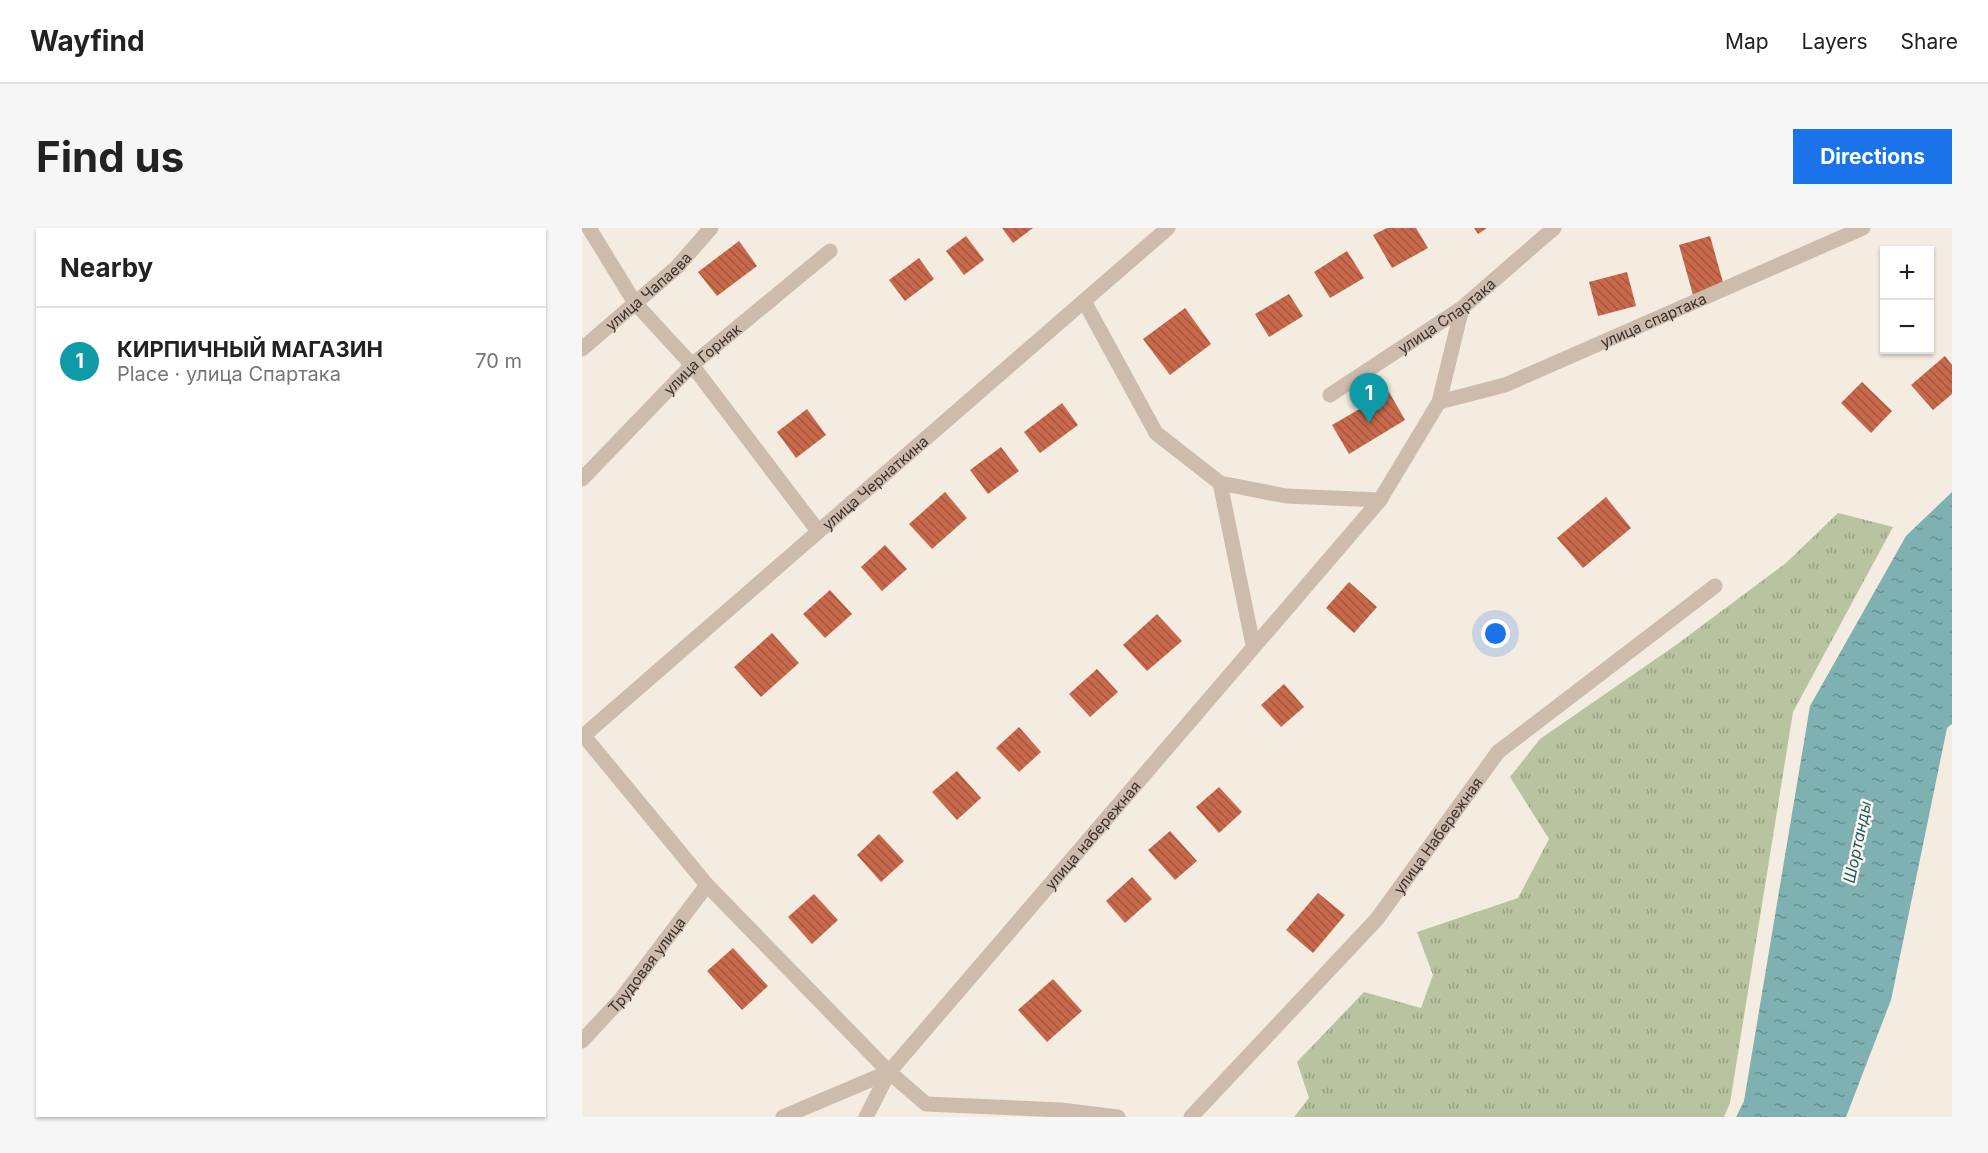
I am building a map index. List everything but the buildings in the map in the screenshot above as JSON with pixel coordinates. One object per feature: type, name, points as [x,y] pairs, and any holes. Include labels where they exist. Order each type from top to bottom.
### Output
[{"type":"street","points":[[589,228],[635,303],[692,365],[818,531]]},
{"type":"street","name":"улица Чапаева","points":[[582,349],[677,267],[711,228]]},
{"type":"street","name":"улица Чернаткина","points":[[583,736],[1168,228]]},
{"type":"street","name":"улица Спартака","points":[[1330,394],[1462,308],[1554,228]]},
{"type":"street","name":"улица спартака","points":[[1439,402],[1505,385],[1863,228]]},
{"type":"street","name":"улица Горняк","points":[[582,479],[692,365],[830,251]]},
{"type":"street","points":[[1084,301],[1156,433],[1220,483],[1286,496],[1380,500]]},
{"type":"street","name":"улица набережная","points":[[889,1072],[1253,645],[1380,500],[1439,402],[1462,308]]},
{"type":"street","points":[[1220,483],[1253,645]]},
{"type":"street","name":"улица Набережная","points":[[1191,1117],[1377,919],[1498,752],[1715,586]]},
{"type":"street","points":[[583,736],[707,885],[889,1072],[926,1104],[1061,1110],[1118,1117]]},
{"type":"street","name":"Трудовая улица","points":[[582,1041],[621,999],[707,885]]},
{"type":"street","points":[[783,1117],[889,1072]]},
{"type":"street","points":[[866,1117],[889,1072]]},
{"type":"green space","points":[[1838,513],[1893,527],[1793,712],[1730,1103],[1724,1117],[1294,1117],[1309,1098],[1297,1062],[1364,992],[1421,1008],[1433,975],[1417,932],[1518,898],[1549,839],[1510,777],[1540,739],[1676,645],[1786,563]]},
{"type":"water","name":"Шортанды","points":[[1952,492],[1952,724],[1947,728],[1891,1000],[1846,1117],[1736,1117],[1744,1101],[1810,706],[1906,536]]},
{"type":"place","name":"КИРПИЧНЫЙ МАГАЗИН","points":[[1369,423]]}]
